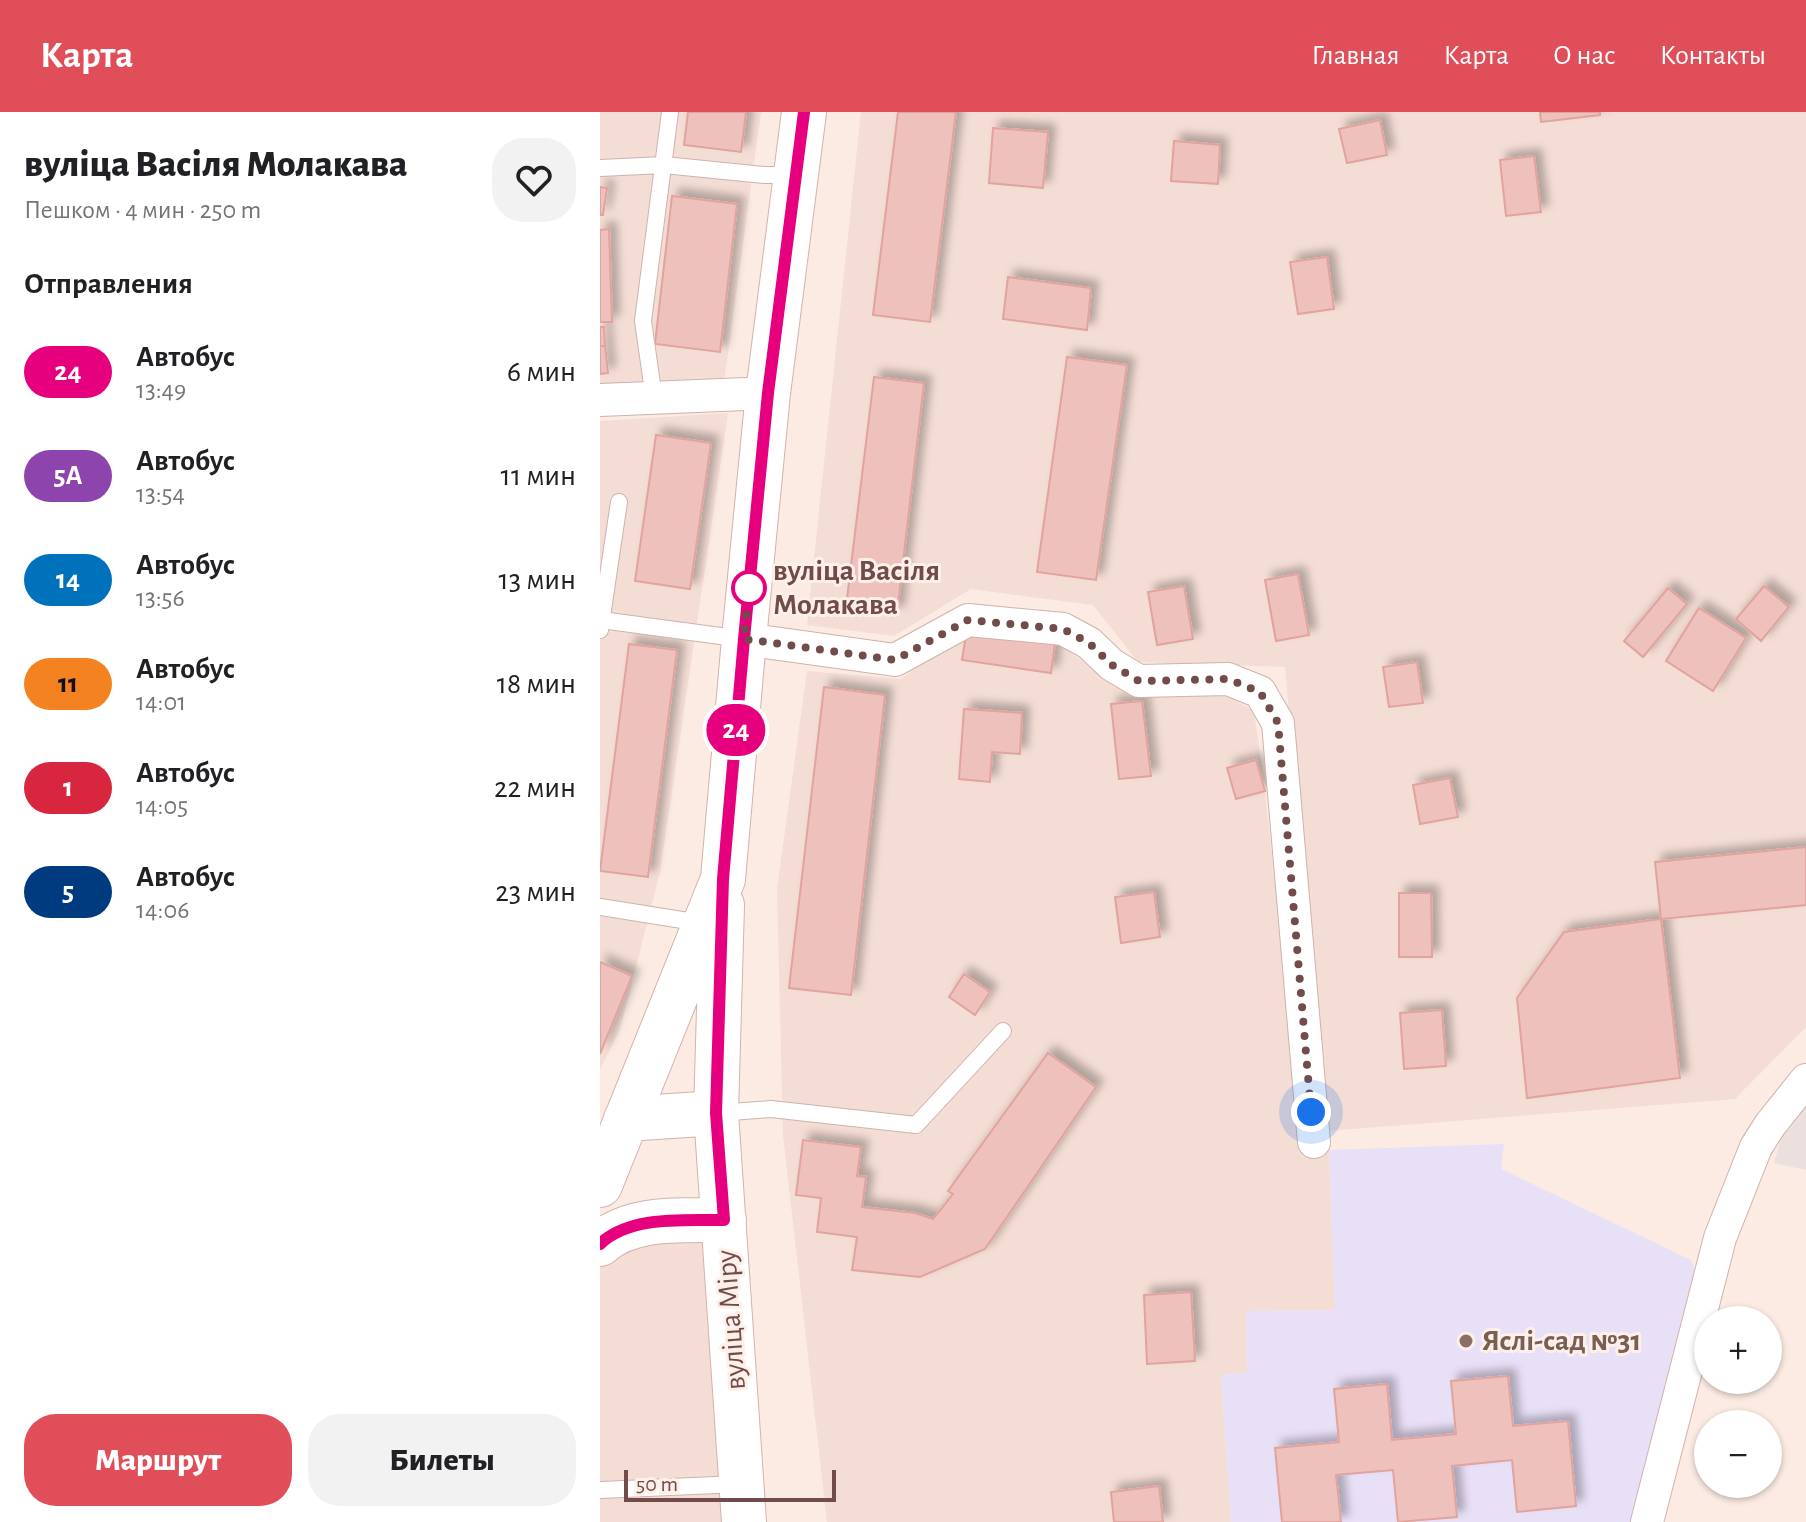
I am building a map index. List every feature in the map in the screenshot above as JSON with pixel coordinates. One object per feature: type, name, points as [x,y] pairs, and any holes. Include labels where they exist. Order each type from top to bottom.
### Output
[{"type":"street","points":[[600,1185],[723,879],[768,393],[804,112]]},
{"type":"street","points":[[600,400],[768,393]]},
{"type":"street","points":[[744,639],[895,660],[968,620],[1063,629],[1089,643],[1112,665],[1139,681],[1228,679],[1260,692],[1278,723],[1314,1142]]},
{"type":"street","name":"вуліца Міру","points":[[723,879],[716,1113],[743,1503]]},
{"type":"street","points":[[1647,1522],[1720,1238],[1756,1147],[1806,1080]]},
{"type":"street","points":[[626,1119],[716,1113]]},
{"type":"street","points":[[600,1244],[631,1226],[724,1220]]},
{"type":"lane","points":[[654,398],[643,321],[670,112]]},
{"type":"lane","points":[[600,168],[664,165],[764,175],[796,175]]},
{"type":"lane","points":[[619,502],[601,625],[744,639]]},
{"type":"lane","points":[[600,907],[705,923]]},
{"type":"lane","points":[[716,1113],[771,1109],[916,1125],[1003,1031]]},
{"type":"lane","points":[[600,1490],[743,1503]]},
{"type":"shaded area","points":[[600,112],[761,112],[724,382],[600,384]]},
{"type":"shaded area","points":[[861,112],[1806,112],[1806,1027],[1735,1099],[1327,1131],[1285,667],[1138,662],[1093,605],[971,589],[894,636],[807,625]]},
{"type":"shaded area","points":[[728,413],[660,872],[620,1030],[600,1069],[600,421]]},
{"type":"shaded area","points":[[967,629],[1055,642],[1132,694],[1223,694],[1254,711],[1305,1152],[1329,1150],[1335,1310],[1246,1311],[1247,1373],[1221,1375],[1231,1522],[827,1522],[783,1135],[777,889],[807,671],[901,679]]},
{"type":"shaded area","points":[[1806,1103],[1806,1170],[1774,1163],[1783,1131]]},
{"type":"shaded area","name":"Яслі-сад №31","points":[[1504,1144],[1501,1169],[1691,1260],[1698,1279],[1636,1522],[1231,1522],[1221,1375],[1247,1372],[1246,1311],[1335,1310],[1329,1150]]},
{"type":"shaded area","points":[[724,1220],[744,1522],[600,1522],[600,1244]]},
{"type":"building","points":[[688,112],[746,112],[741,152],[684,145]]},
{"type":"building","points":[[898,112],[956,112],[930,322],[873,315]]},
{"type":"building","points":[[1540,112],[1600,112],[1600,115],[1541,122]]},
{"type":"building","points":[[1380,120],[1387,155],[1347,163],[1339,129]]},
{"type":"building","points":[[993,128],[1048,132],[1043,188],[989,183]]},
{"type":"building","points":[[1174,141],[1220,145],[1218,184],[1171,181]]},
{"type":"building","points":[[1534,156],[1541,212],[1506,216],[1500,160]]},
{"type":"building","points":[[600,187],[607,188],[603,215],[600,215]]},
{"type":"building","points":[[672,196],[737,204],[720,352],[655,344]]},
{"type":"building","points":[[609,229],[612,322],[600,322],[600,230]]},
{"type":"building","points":[[1327,257],[1334,309],[1298,314],[1290,262]]},
{"type":"building","points":[[1008,277],[1091,288],[1087,330],[1003,319]]},
{"type":"building","points":[[600,327],[604,327],[605,346],[600,346]]},
{"type":"building","points":[[600,346],[605,346],[608,373],[600,374]]},
{"type":"building","points":[[1067,357],[1127,365],[1096,580],[1037,572]]},
{"type":"building","points":[[874,377],[924,383],[897,613],[846,607]]},
{"type":"building","points":[[656,435],[711,443],[690,589],[635,581]]},
{"type":"building","points":[[1298,574],[1309,635],[1276,641],[1265,580]]},
{"type":"building","points":[[1184,586],[1193,639],[1157,645],[1148,592]]},
{"type":"building","points":[[1764,586],[1789,607],[1761,641],[1736,619]]},
{"type":"building","points":[[1668,588],[1687,604],[1643,657],[1624,641]]},
{"type":"building","points":[[1699,608],[1746,638],[1713,691],[1666,661]]},
{"type":"building","points":[[967,629],[1055,642],[1051,673],[962,660]]},
{"type":"building","points":[[629,644],[677,650],[648,877],[600,871]]},
{"type":"building","points":[[1417,662],[1423,703],[1389,707],[1383,667]]},
{"type":"building","points":[[824,687],[885,695],[851,995],[789,988]]},
{"type":"building","points":[[1142,701],[1151,776],[1119,779],[1111,704]]},
{"type":"building","points":[[964,709],[1022,713],[1020,754],[992,752],[990,782],[959,779]]},
{"type":"building","points":[[1256,760],[1265,791],[1236,799],[1227,768]]},
{"type":"building","points":[[1450,778],[1458,817],[1420,824],[1413,785]]},
{"type":"building","points":[[1806,847],[1806,905],[1661,919],[1655,862]]},
{"type":"building","points":[[1154,892],[1160,937],[1121,943],[1115,897]]},
{"type":"building","points":[[1399,893],[1431,893],[1432,957],[1399,957]]},
{"type":"building","points":[[1661,919],[1680,1078],[1527,1098],[1517,998],[1564,932]]},
{"type":"building","points":[[600,962],[632,976],[600,1054]]},
{"type":"building","points":[[964,974],[990,992],[975,1015],[949,997]]},
{"type":"building","points":[[1442,1010],[1446,1066],[1404,1069],[1400,1013]]},
{"type":"building","points":[[1048,1053],[1096,1087],[985,1249],[920,1277],[852,1270],[857,1237],[817,1232],[821,1198],[796,1195],[803,1140],[861,1147],[857,1176],[866,1177],[862,1207],[915,1213],[933,1219],[953,1194],[948,1191]]},
{"type":"building","points":[[1191,1292],[1195,1361],[1147,1364],[1144,1295]]},
{"type":"building","points":[[1508,1376],[1513,1426],[1568,1421],[1576,1506],[1517,1512],[1512,1460],[1452,1466],[1457,1517],[1398,1522],[1393,1470],[1336,1475],[1341,1522],[1282,1522],[1275,1448],[1339,1442],[1334,1389],[1387,1384],[1392,1440],[1456,1434],[1451,1381]]},
{"type":"building","points":[[1159,1486],[1163,1522],[1114,1522],[1111,1492]]},
{"type":"bus line","name":"24","points":[[600,1244],[631,1226],[724,1220],[716,1113],[723,879],[768,393],[804,112]]},
{"type":"place","name":"вуліца Васіля Молакава","points":[[749,588]]},
{"type":"place","name":"Яслі-сад №31","points":[[1466,1341]]},
{"type":"route","points":[[749,588],[750,580],[744,639],[895,660],[968,620],[1063,629],[1089,643],[1112,665],[1139,681],[1228,679],[1260,692],[1278,723],[1311,1112]]}]
